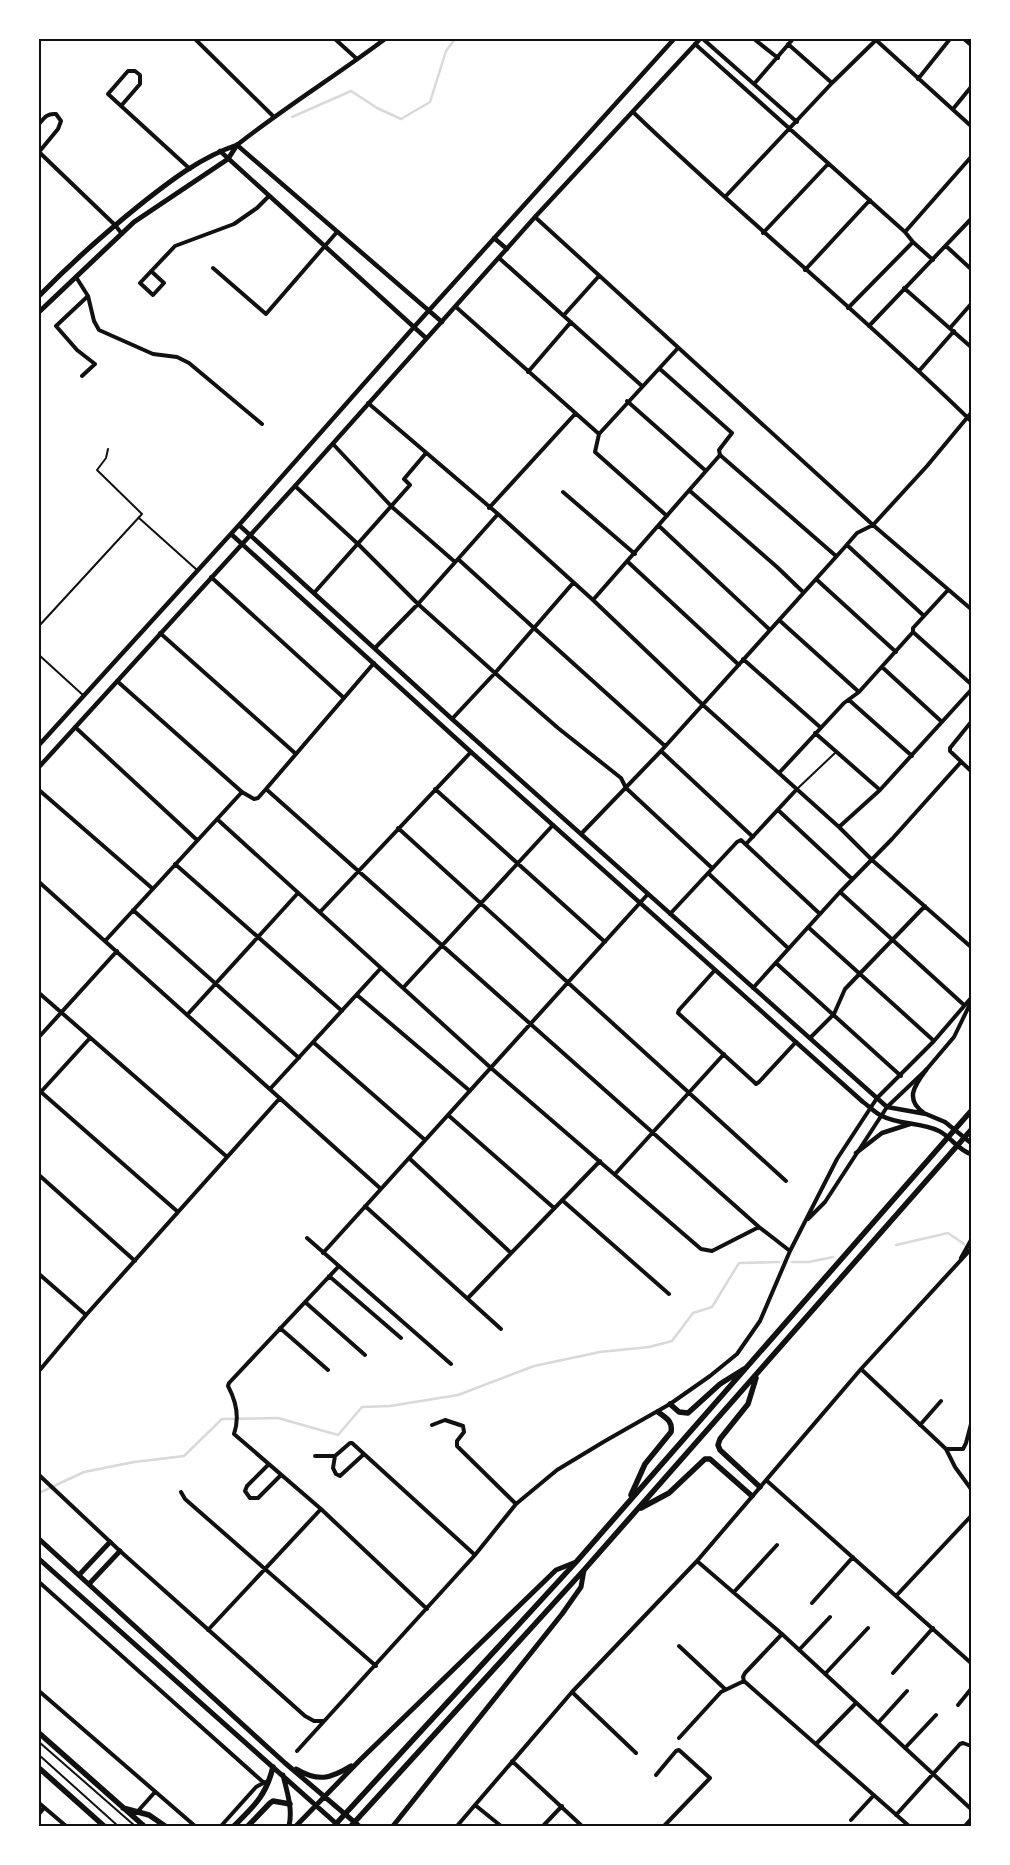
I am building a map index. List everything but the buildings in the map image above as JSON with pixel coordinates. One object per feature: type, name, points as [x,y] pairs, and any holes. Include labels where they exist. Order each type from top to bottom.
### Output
[{"type":"main road","points":[[39,296],[58,276],[115,225],[164,186],[220,151],[237,145]]},
{"type":"main road","points":[[39,312],[134,222],[228,159],[237,145]]},
{"type":"main road","points":[[334,1826],[577,1561],[971,1111]]},
{"type":"main road","points":[[351,1826],[584,1570],[971,1130]]},
{"type":"main road","points":[[670,1404],[679,1412],[688,1414],[720,1384],[749,1366]]},
{"type":"main road","points":[[756,1376],[748,1404],[718,1445],[720,1450],[760,1487]]},
{"type":"main road","points":[[628,1501],[645,1464],[671,1432],[672,1426],[670,1421],[658,1412]]},
{"type":"main road","points":[[636,1511],[669,1493],[705,1459],[710,1459],[752,1496]]},
{"type":"main road","points":[[39,1540],[285,1763],[359,1826]]},
{"type":"main road","points":[[79,1575],[110,1542]]},
{"type":"main road","points":[[89,1584],[120,1551]]},
{"type":"main road","points":[[39,1559],[339,1826]]},
{"type":"main road","points":[[296,1826],[360,1760],[556,1570],[577,1561]]},
{"type":"main road","points":[[395,1826],[562,1614],[581,1587],[584,1570]]},
{"type":"main road","points":[[39,1733],[144,1826]]},
{"type":"main road","points":[[285,1763],[307,1776],[321,1778],[340,1773],[360,1760]]},
{"type":"main road","points":[[234,1826],[262,1795],[273,1767]]},
{"type":"main road","points":[[39,1768],[104,1826]]},
{"type":"main road","points":[[283,1775],[290,1804],[288,1826]]},
{"type":"main road","points":[[248,1826],[270,1802],[290,1804]]},
{"type":"main road","points":[[121,1807],[148,1815],[165,1826]]},
{"type":"street","points":[[195,39],[273,116]]},
{"type":"street","points":[[335,39],[357,59]]},
{"type":"street","points":[[385,39],[321,86],[273,116],[237,145],[442,322]]},
{"type":"street","points":[[39,745],[231,534],[428,310],[674,39]]},
{"type":"street","points":[[39,768],[74,727],[333,444],[535,217],[696,44],[702,39],[797,122]]},
{"type":"street","points":[[754,39],[778,58]]},
{"type":"street","points":[[754,84],[793,39]]},
{"type":"street","points":[[867,39],[872,43]]},
{"type":"street","points":[[725,197],[791,129],[832,83],[877,39],[918,79],[971,126]]},
{"type":"street","points":[[918,79],[950,39]]},
{"type":"street","points":[[964,39],[971,45]]},
{"type":"street","points":[[696,44],[870,200],[933,260]]},
{"type":"street","points":[[788,44],[832,83]]},
{"type":"street","points":[[121,106],[140,84],[141,80],[138,72],[128,71],[108,94],[121,106],[190,169]]},
{"type":"street","points":[[953,109],[971,87]]},
{"type":"street","points":[[633,112],[763,233],[919,371],[969,419]]},
{"type":"street","points":[[39,124],[46,116],[56,114],[61,122],[58,129],[39,152],[122,234]]},
{"type":"street","points":[[220,151],[326,245],[426,338]]},
{"type":"street","points":[[905,232],[971,157]]},
{"type":"street","points":[[763,233],[828,164]]},
{"type":"street","points":[[151,271],[164,283],[153,295],[140,283],[151,271],[175,246],[234,224],[257,208],[269,196]]},
{"type":"street","points":[[805,270],[870,200]]},
{"type":"street","points":[[535,217],[873,525],[971,609]]},
{"type":"street","points":[[869,326],[971,219]]},
{"type":"street","points":[[213,268],[266,314],[337,232]]},
{"type":"street","points":[[494,238],[507,249]]},
{"type":"street","points":[[848,308],[913,242]]},
{"type":"street","points":[[946,246],[971,269]]},
{"type":"street","points":[[499,258],[642,386]]},
{"type":"street","points":[[564,315],[599,276]]},
{"type":"street","points":[[76,277],[88,296],[94,321],[99,330],[153,354],[177,357],[189,362],[262,424]]},
{"type":"street","points":[[904,288],[971,347]]},
{"type":"street","points":[[82,376],[95,364],[77,350],[56,326],[88,296]]},
{"type":"street","points":[[950,328],[971,304]]},
{"type":"street","points":[[456,307],[598,434]]},
{"type":"street","points":[[528,372],[571,322]]},
{"type":"street","points":[[919,371],[954,331]]},
{"type":"street","points":[[668,516],[595,452],[598,434],[678,348]]},
{"type":"street","points":[[660,369],[732,433],[719,450],[720,455],[836,556]]},
{"type":"street","points":[[627,402],[706,471]]},
{"type":"street","points":[[368,403],[498,514],[593,600],[703,705],[840,827],[872,860],[971,947]]},
{"type":"street","points":[[582,834],[661,751],[836,556],[858,533],[873,525],[969,419],[971,413]]},
{"type":"street","points":[[489,508],[575,414]]},
{"type":"street","points":[[333,444],[392,507],[534,628],[665,746]]},
{"type":"street","points":[[314,593],[410,486],[404,479],[426,453]]},
{"type":"street","points":[[593,600],[720,455]]},
{"type":"street","points":[[295,486],[418,604],[495,673],[558,728],[621,778],[626,788],[712,868]]},
{"type":"street","points":[[690,491],[777,566],[803,592]]},
{"type":"street","points":[[563,492],[635,554]]},
{"type":"street","points":[[375,648],[418,604],[498,514]]},
{"type":"street","points":[[239,525],[452,719],[887,1107],[926,1114],[945,1122],[971,1143]]},
{"type":"street","points":[[659,526],[770,630]]},
{"type":"street","points":[[231,534],[471,752],[871,1108],[881,1116],[940,1131],[965,1152],[971,1154]]},
{"type":"street","points":[[847,545],[923,615]]},
{"type":"street","points":[[628,562],[739,665]]},
{"type":"street","points":[[558,570],[563,564]]},
{"type":"street","points":[[211,577],[344,698]]},
{"type":"street","points":[[816,579],[896,652]]},
{"type":"street","points":[[452,719],[495,673],[573,583]]},
{"type":"street","points":[[779,773],[820,727],[859,692],[896,652],[923,615],[948,590]]},
{"type":"street","points":[[779,620],[859,692]]},
{"type":"street","points":[[913,630],[971,684]]},
{"type":"street","points":[[160,633],[296,754]]},
{"type":"street","points":[[744,659],[820,727]]},
{"type":"street","points":[[117,681],[242,792],[254,799],[258,798],[266,789],[374,663]]},
{"type":"street","points":[[882,667],[942,722]]},
{"type":"street","points":[[840,827],[880,790],[971,690]]},
{"type":"street","points":[[849,700],[912,756]]},
{"type":"street","points":[[971,722],[950,748],[950,751],[971,771]]},
{"type":"street","points":[[74,727],[197,840]]},
{"type":"street","points":[[815,733],[880,790]]},
{"type":"street","points":[[661,751],[754,837]]},
{"type":"street","points":[[320,912],[471,752]]},
{"type":"street","points":[[753,988],[961,762]]},
{"type":"street","points":[[266,789],[759,1227],[790,1251]]},
{"type":"street","points":[[435,789],[605,942]]},
{"type":"street","points":[[746,844],[797,789]]},
{"type":"street","points":[[39,790],[153,889]]},
{"type":"street","points":[[105,941],[242,792]]},
{"type":"street","points":[[778,810],[852,879]]},
{"type":"street","points":[[217,819],[491,1068],[701,1249],[712,1251],[759,1227]]},
{"type":"street","points":[[403,988],[553,825]]},
{"type":"street","points":[[398,828],[786,1182]]},
{"type":"street","points":[[670,914],[736,842],[741,840],[820,914]]},
{"type":"street","points":[[175,864],[342,1011]]},
{"type":"street","points":[[708,873],[788,948]]},
{"type":"street","points":[[39,882],[381,1189]]},
{"type":"street","points":[[840,892],[964,1005]]},
{"type":"street","points":[[187,1015],[298,893]]},
{"type":"street","points":[[323,1253],[648,894]]},
{"type":"street","points":[[810,1038],[834,1014],[845,989],[858,974],[925,906]]},
{"type":"street","points":[[133,910],[299,1058]]},
{"type":"street","points":[[808,927],[934,1041]]},
{"type":"street","points":[[39,1038],[116,952]]},
{"type":"street","points":[[776,962],[901,1076]]},
{"type":"street","points":[[270,1089],[381,968]]},
{"type":"street","points":[[715,970],[678,1011],[756,1084],[796,1042]]},
{"type":"street","points":[[39,994],[226,1156]]},
{"type":"street","points":[[357,995],[470,1091]]},
{"type":"street","points":[[296,1751],[475,1556],[516,1504],[557,1470],[658,1412],[710,1376],[737,1354],[760,1321],[790,1251],[837,1159],[878,1098],[934,1041],[971,998]]},
{"type":"street","points":[[926,1114],[916,1106],[913,1097],[914,1086],[954,1037],[971,1002]]},
{"type":"street","points":[[90,1038],[40,1093],[178,1212]]},
{"type":"street","points":[[313,1042],[425,1140]]},
{"type":"street","points":[[614,1174],[724,1054]]},
{"type":"street","points":[[805,1222],[825,1202],[887,1107],[926,1070]]},
{"type":"street","points":[[39,1369],[226,1156],[280,1098]]},
{"type":"street","points":[[448,1115],[554,1208]]},
{"type":"street","points":[[856,1153],[882,1133],[914,1123]]},
{"type":"street","points":[[409,1158],[511,1252]]},
{"type":"street","points":[[468,1298],[600,1161]]},
{"type":"street","points":[[39,1175],[134,1261]]},
{"type":"street","points":[[562,1200],[669,1294]]},
{"type":"street","points":[[365,1206],[501,1329]]},
{"type":"street","points":[[307,1238],[451,1364]]},
{"type":"street","points":[[957,1264],[971,1240]]},
{"type":"street","points":[[458,1826],[572,1692],[697,1561],[861,1369],[971,1249]]},
{"type":"street","points":[[339,1266],[229,1383],[228,1386],[234,1396],[236,1407],[237,1423],[234,1434],[321,1510],[427,1609]]},
{"type":"street","points":[[39,1274],[86,1315]]},
{"type":"street","points":[[329,1276],[401,1338]]},
{"type":"street","points":[[305,1302],[365,1355]]},
{"type":"street","points":[[280,1328],[328,1370]]},
{"type":"street","points":[[861,1369],[946,1449],[955,1467],[971,1488]]},
{"type":"street","points":[[920,1424],[941,1402]]},
{"type":"street","points":[[432,1425],[445,1420],[463,1426],[464,1432],[457,1441],[457,1446],[516,1504]]},
{"type":"street","points":[[946,1449],[963,1449],[971,1424]]},
{"type":"street","points":[[364,1454],[340,1476],[332,1468],[335,1456],[350,1443],[364,1454],[475,1556]]},
{"type":"street","points":[[315,1456],[335,1456]]},
{"type":"street","points":[[268,1464],[247,1486],[245,1491],[250,1498],[258,1498],[281,1475]]},
{"type":"street","points":[[39,1475],[110,1542],[305,1716],[314,1721],[324,1721]]},
{"type":"street","points":[[766,1480],[971,1663]]},
{"type":"street","points":[[181,1492],[185,1499],[376,1666]]},
{"type":"street","points":[[208,1630],[321,1510]]},
{"type":"street","points":[[896,1596],[971,1516]]},
{"type":"street","points":[[734,1592],[777,1545]]},
{"type":"street","points":[[812,1603],[852,1558]]},
{"type":"street","points":[[697,1561],[782,1634],[971,1809]]},
{"type":"street","points":[[39,1582],[266,1782],[221,1826]]},
{"type":"street","points":[[799,1650],[830,1617]]},
{"type":"street","points":[[825,1674],[868,1628]]},
{"type":"street","points":[[893,1673],[932,1628]]},
{"type":"street","points":[[679,1738],[725,1690],[743,1679],[782,1634]]},
{"type":"street","points":[[679,1646],[725,1690]]},
{"type":"street","points":[[743,1679],[909,1826]]},
{"type":"street","points":[[958,1704],[971,1689]]},
{"type":"street","points":[[39,1690],[195,1826]]},
{"type":"street","points":[[878,1723],[908,1691]]},
{"type":"street","points":[[572,1692],[636,1753]]},
{"type":"street","points":[[816,1744],[856,1703]]},
{"type":"street","points":[[905,1748],[936,1715]]},
{"type":"street","points":[[896,1815],[960,1744],[963,1743],[971,1746]]},
{"type":"street","points":[[656,1775],[676,1751],[679,1750],[710,1778],[664,1826]]},
{"type":"street","points":[[512,1761],[582,1826]]},
{"type":"street","points":[[138,1811],[155,1792]]},
{"type":"street","points":[[851,1820],[874,1795]]},
{"type":"street","points":[[39,1803],[66,1826]]},
{"type":"street","points":[[475,1805],[502,1826]]},
{"type":"street","points":[[543,1826],[562,1806]]},
{"type":"street","points":[[39,1814],[44,1808]]},
{"type":"street","points":[[965,1826],[971,1819]]},
{"type":"lane","points":[[39,626],[142,514],[96,470],[106,458],[108,449]]},
{"type":"lane","points":[[139,518],[197,570]]},
{"type":"lane","points":[[39,618],[43,622]]},
{"type":"lane","points":[[39,655],[84,696]]},
{"type":"lane","points":[[797,789],[836,752]]},
{"type":"lane","points":[[39,1742],[135,1826]]},
{"type":"lane","points":[[39,1755],[118,1826]]},
{"type":"waterway","points":[[292,117],[351,91],[377,108],[401,119],[430,102],[446,51],[455,39]]},
{"type":"waterway","points":[[896,1245],[948,1233],[964,1244]]},
{"type":"waterway","points":[[792,1262],[809,1262],[833,1257]]},
{"type":"waterway","points":[[39,1493],[84,1472],[134,1462],[184,1456],[222,1419],[278,1418],[338,1435],[362,1407],[390,1406],[458,1395],[534,1366],[600,1352],[649,1347],[672,1341],[693,1313],[712,1307],[739,1263],[779,1262]]}]
